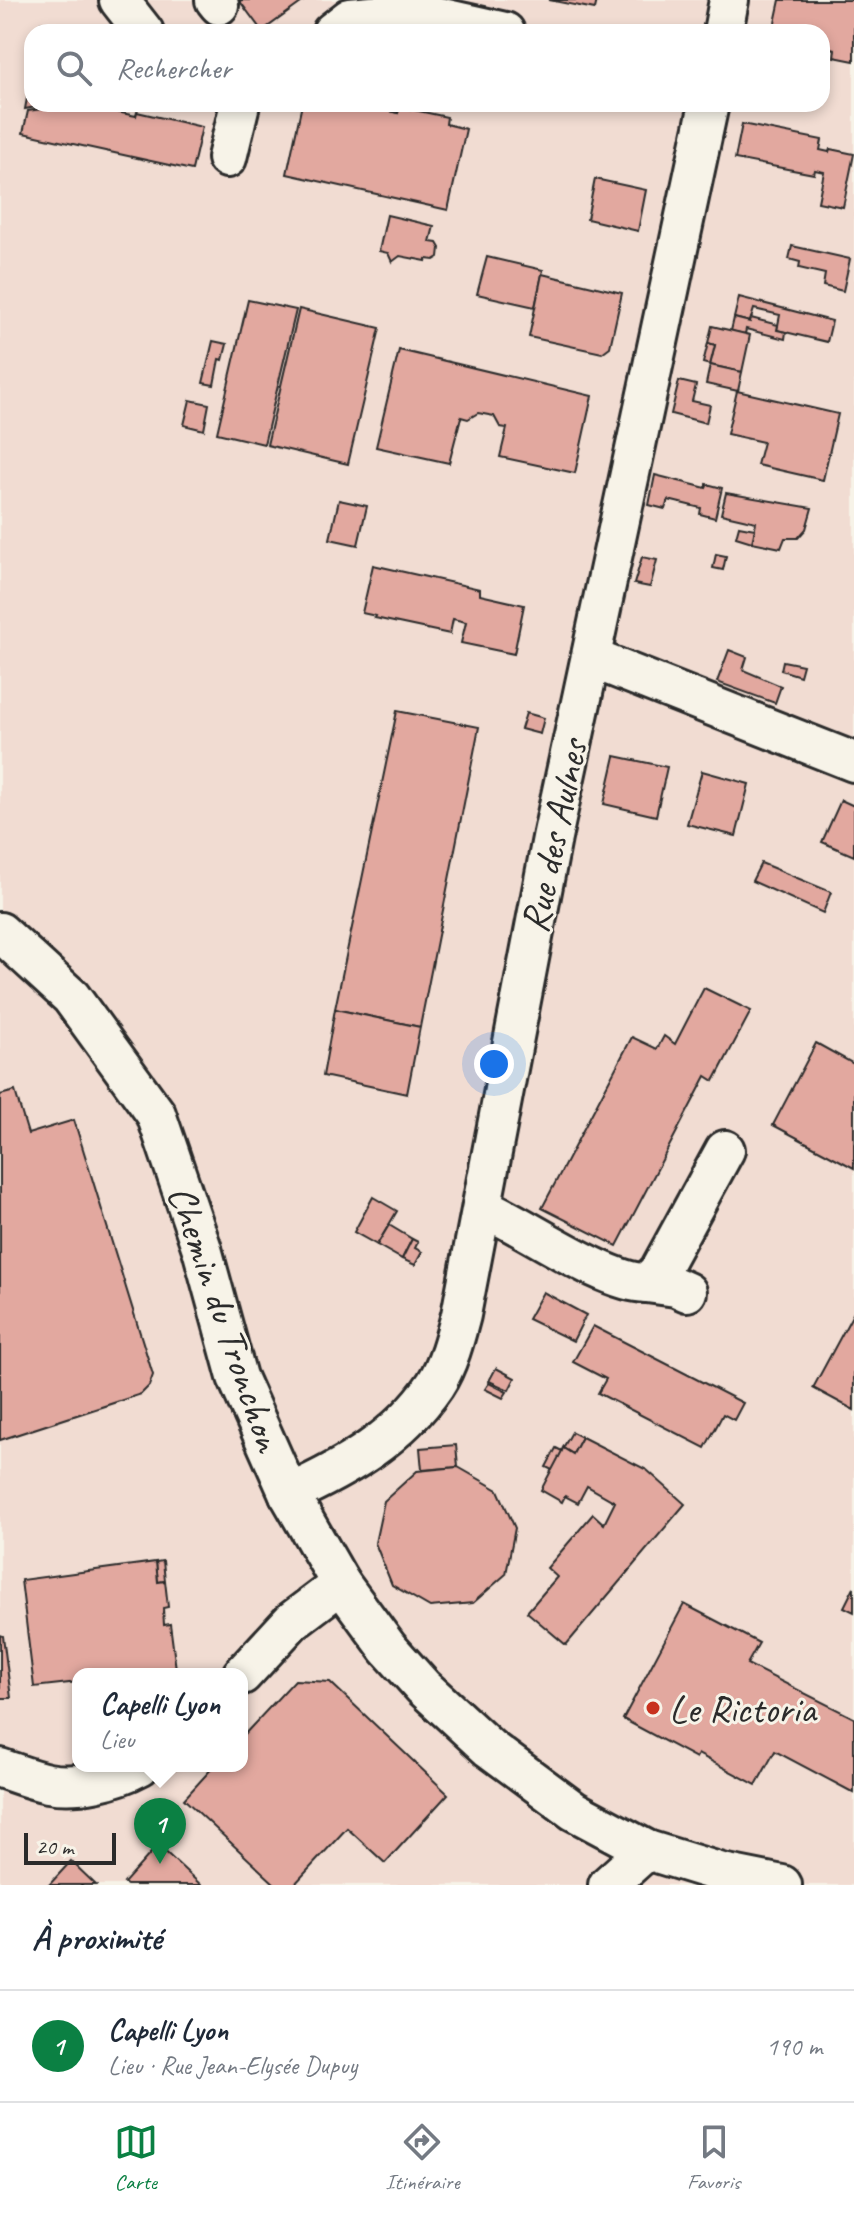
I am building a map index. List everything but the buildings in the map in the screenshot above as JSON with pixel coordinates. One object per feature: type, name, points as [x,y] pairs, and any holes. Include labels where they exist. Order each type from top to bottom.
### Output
[{"type":"street","points":[[119,0],[138,24]]},
{"type":"street","points":[[724,24],[729,0]]},
{"type":"street","points":[[340,17],[414,6],[477,24]]},
{"type":"street","points":[[227,158],[238,112]]},
{"type":"street","name":"Rue des Aulnes","points":[[289,1494],[325,1478],[376,1448],[407,1421],[437,1383],[454,1341],[552,838],[707,112]]},
{"type":"street","points":[[591,658],[854,762]]},
{"type":"street","name":"Chemin du Tronchon","points":[[0,932],[71,997],[156,1114],[202,1249],[237,1377],[289,1494],[341,1584],[388,1648],[423,1687],[489,1748],[574,1811],[687,1875],[782,1885]]},
{"type":"street","points":[[647,1283],[659,1271],[725,1150]]},
{"type":"street","points":[[482,1207],[599,1269],[632,1283],[676,1287],[687,1292]]},
{"type":"street","points":[[248,1669],[292,1621],[341,1584]]},
{"type":"street","points":[[0,1768],[49,1783],[91,1782],[128,1772]]},
{"type":"street","points":[[608,1885],[647,1850]]},
{"type":"shaded area","points":[[0,0],[854,0],[854,1885],[0,1885]]},
{"type":"place","name":"Le Rictoria","points":[[653,1708]]},
{"type":"place","name":"Capelli Lyon","points":[[160,1864]]}]
